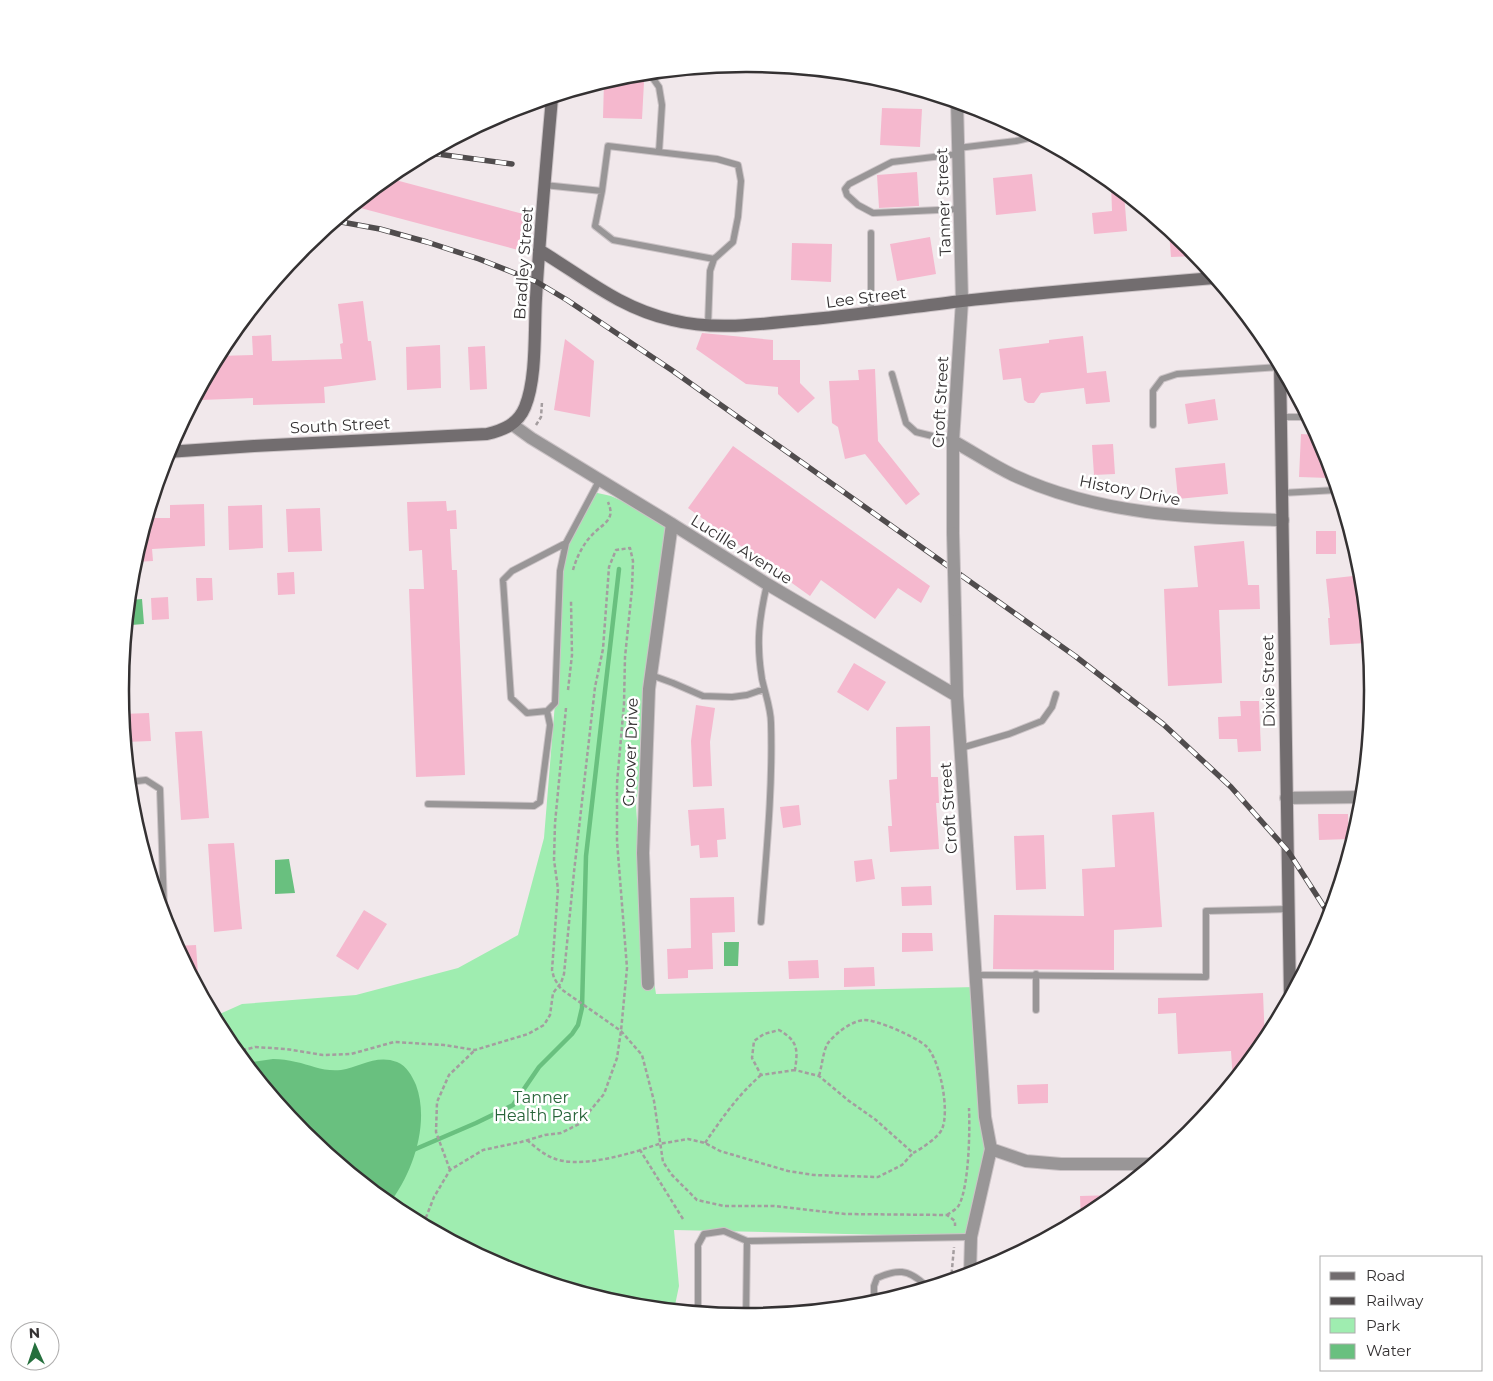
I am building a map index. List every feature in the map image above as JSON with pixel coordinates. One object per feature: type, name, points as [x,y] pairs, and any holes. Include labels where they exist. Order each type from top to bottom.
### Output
[{"type":"street","name":"Bradley Street","points":[[513,425],[525,408],[530,393],[539,250],[551,104]]},
{"type":"street","name":"Tanner Street","points":[[957,110],[962,301]]},
{"type":"street","name":"Lee Street","points":[[539,250],[609,296],[630,306],[673,321],[708,326],[742,326],[871,313],[962,301],[1207,279]]},
{"type":"street","name":"Croft Street","points":[[962,301],[953,441],[957,696],[985,1117],[991,1149]]},
{"type":"street","name":"Dixie Street","points":[[1280,379],[1290,985]]},
{"type":"street","name":"South Street","points":[[177,451],[488,434],[513,425]]},
{"type":"street","name":"Lucille Avenue","points":[[513,425],[767,584],[957,696]]},
{"type":"street","name":"History Drive","points":[[953,441],[1013,475],[1078,499],[1134,511],[1186,517],[1283,520]]},
{"type":"street","name":"Groover Drive","points":[[648,984],[643,853],[649,689],[672,524]]},
{"type":"street","points":[[1286,798],[1355,797]]},
{"type":"street","points":[[970,1266],[971,1237],[991,1149],[1034,1162],[1060,1164],[1143,1164]]},
{"type":"lane","points":[[654,80],[659,87],[662,105],[659,152]]},
{"type":"lane","points":[[960,210],[873,214],[852,200],[847,195],[845,189],[849,184],[892,162],[1025,138]]},
{"type":"lane","points":[[708,326],[710,271],[714,259],[733,242],[738,218],[741,180],[738,165],[717,159],[608,146],[595,226],[613,240],[714,259]]},
{"type":"lane","points":[[544,185],[602,191]]},
{"type":"lane","points":[[871,233],[871,313]]},
{"type":"lane","points":[[1153,425],[1153,391],[1162,379],[1177,374],[1272,367]]},
{"type":"lane","points":[[892,374],[906,423],[916,432],[953,441]]},
{"type":"lane","points":[[1281,417],[1301,417]]},
{"type":"lane","points":[[566,543],[512,571],[503,580],[511,698],[527,714],[546,711],[555,703],[560,571],[566,543],[599,480]]},
{"type":"lane","points":[[1282,492],[1331,490]]},
{"type":"lane","points":[[761,922],[770,797],[771,721],[758,646],[760,616],[767,584]]},
{"type":"lane","points":[[651,675],[673,682],[703,696],[732,697],[747,695],[764,688]]},
{"type":"lane","points":[[960,748],[1009,734],[1042,721],[1052,707],[1056,694]]},
{"type":"lane","points":[[428,804],[534,806],[540,802],[550,725],[546,711]]},
{"type":"lane","points":[[136,781],[146,780],[160,789],[164,896]]},
{"type":"lane","points":[[975,975],[1036,974],[1206,977],[1206,911],[1288,909]]},
{"type":"lane","points":[[1036,974],[1036,1010]]},
{"type":"lane","points":[[698,1306],[698,1245],[704,1234],[724,1231],[747,1241],[971,1237]]},
{"type":"lane","points":[[746,1308],[747,1241]]},
{"type":"lane","points":[[874,1295],[874,1286],[878,1278],[890,1272],[903,1272],[915,1276],[922,1282]]},
{"type":"path","points":[[244,1050],[255,1047],[286,1049],[324,1055],[351,1054],[394,1042],[475,1050],[528,1034],[544,1025],[550,1015],[553,993],[564,979],[595,687],[603,649],[609,567],[616,550],[630,548],[633,561],[632,589],[625,657],[624,704],[618,783],[617,842],[627,968],[622,1031],[617,1058],[604,1094],[579,1124],[561,1133],[545,1134],[483,1150],[450,1170],[434,1197],[426,1219]]},
{"type":"path","points":[[571,996],[622,1031],[642,1055],[654,1101],[663,1162],[672,1176],[697,1200],[724,1206],[774,1206],[845,1214],[947,1215],[958,1207],[964,1192],[970,1131],[969,1103]]},
{"type":"path","points":[[527,1140],[542,1153],[555,1159],[581,1162],[614,1158],[659,1144],[688,1139],[705,1143],[720,1151],[788,1171],[822,1175],[878,1177],[902,1165],[913,1153],[923,1148],[942,1130],[946,1105],[938,1066],[926,1046],[904,1033],[881,1024],[863,1020],[842,1029],[827,1044],[819,1076]]},
{"type":"path","points":[[761,1075],[752,1058],[754,1042],[764,1034],[779,1030],[789,1036],[796,1046],[795,1070]]},
{"type":"path","points":[[450,1170],[436,1132],[437,1102],[449,1075],[475,1050]]},
{"type":"path","points":[[705,1143],[743,1090],[761,1075],[795,1070],[819,1076],[876,1120],[913,1153]]},
{"type":"path","points":[[642,1149],[640,1150],[683,1219]]},
{"type":"path","points":[[947,1215],[955,1222],[952,1273]]},
{"type":"green space","name":"Tanner Health Park","points":[[593,492],[611,496],[672,524],[649,689],[636,806],[644,919],[656,994],[976,987],[991,1149],[971,1237],[674,1230],[679,1286],[675,1304],[626,1297],[548,1276],[473,1245],[437,1226],[370,1181],[339,1155],[282,1098],[256,1067],[220,1014],[242,1004],[356,995],[458,968],[518,935],[544,838],[555,703],[560,571],[566,543]]},
{"type":"water","points":[[142,599],[144,624],[133,625],[136,600]]},
{"type":"water","points":[[289,859],[295,893],[275,894],[275,860]]},
{"type":"water","points":[[724,942],[739,942],[738,966],[724,966]]},
{"type":"water","points":[[282,1059],[323,1069],[341,1070],[382,1059],[397,1062],[404,1066],[413,1078],[420,1100],[420,1131],[412,1163],[394,1198],[370,1181],[339,1155],[282,1098],[252,1062]]},
{"type":"building","points":[[644,82],[642,119],[603,118],[604,90]]},
{"type":"building","points":[[882,108],[922,109],[920,147],[880,145]]},
{"type":"building","points":[[917,172],[919,206],[879,208],[877,175]]},
{"type":"building","points":[[1032,174],[1036,211],[996,215],[993,178]]},
{"type":"building","points":[[398,181],[527,215],[518,250],[360,208]]},
{"type":"building","points":[[1111,192],[1125,201],[1127,231],[1094,234],[1092,213],[1112,211]]},
{"type":"building","points":[[930,237],[936,274],[897,281],[890,244]]},
{"type":"building","points":[[1170,241],[1185,256],[1171,257]]},
{"type":"building","points":[[792,243],[832,244],[831,282],[791,280]]},
{"type":"building","points":[[363,301],[368,341],[371,341],[376,380],[324,387],[325,403],[253,405],[253,398],[201,400],[227,356],[253,355],[252,336],[271,335],[272,361],[342,359],[340,344],[343,343],[338,304]]},
{"type":"building","points":[[702,333],[773,340],[773,360],[800,360],[800,383],[815,398],[798,413],[778,394],[778,387],[746,384],[696,349]]},
{"type":"building","points":[[1083,336],[1087,373],[1106,371],[1110,402],[1086,404],[1084,388],[1041,393],[1034,403],[1028,403],[1024,400],[1021,378],[1003,380],[999,349],[1049,343],[1049,340]]},
{"type":"building","points":[[565,339],[594,361],[590,417],[554,410]]},
{"type":"building","points":[[440,345],[441,388],[407,390],[406,347]]},
{"type":"building","points":[[485,346],[487,389],[470,390],[468,347]]},
{"type":"building","points":[[875,369],[878,441],[920,494],[906,505],[865,454],[845,459],[838,427],[832,423],[829,381],[859,380],[858,370]]},
{"type":"building","points":[[1215,399],[1218,420],[1188,424],[1185,404]]},
{"type":"building","points":[[1301,434],[1309,434],[1326,478],[1299,477]]},
{"type":"building","points":[[1113,444],[1115,474],[1094,475],[1092,445]]},
{"type":"building","points":[[733,446],[930,586],[921,603],[898,588],[875,619],[821,580],[810,596],[688,508]]},
{"type":"building","points":[[1225,463],[1228,494],[1178,499],[1175,468]]},
{"type":"building","points":[[446,501],[447,511],[456,510],[457,529],[450,529],[452,570],[457,570],[465,775],[416,777],[409,589],[424,589],[422,550],[409,551],[407,502]]},
{"type":"building","points":[[204,504],[205,546],[152,549],[153,561],[142,562],[154,518],[170,518],[170,505]]},
{"type":"building","points":[[262,505],[263,548],[229,550],[228,506]]},
{"type":"building","points":[[320,508],[322,551],[288,552],[286,509]]},
{"type":"building","points":[[1316,531],[1336,531],[1336,554],[1316,554]]},
{"type":"building","points":[[1244,541],[1248,585],[1259,585],[1260,609],[1219,610],[1222,683],[1168,686],[1164,589],[1198,587],[1194,546]]},
{"type":"building","points":[[294,572],[295,594],[278,595],[277,573]]},
{"type":"building","points":[[1354,576],[1362,643],[1330,645],[1328,618],[1330,618],[1326,579]]},
{"type":"building","points":[[196,578],[212,578],[213,600],[197,601]]},
{"type":"building","points":[[168,597],[169,619],[152,620],[151,598]]},
{"type":"building","points":[[854,663],[886,682],[868,711],[837,692]]},
{"type":"building","points":[[1240,701],[1259,701],[1261,751],[1238,752],[1237,739],[1219,739],[1218,717],[1241,716]]},
{"type":"building","points":[[696,705],[715,708],[710,742],[712,786],[693,787],[691,741]]},
{"type":"building","points":[[149,713],[151,741],[131,742],[129,714]]},
{"type":"building","points":[[930,726],[931,777],[938,777],[939,803],[936,803],[939,849],[890,852],[888,826],[892,826],[889,780],[897,779],[896,727]]},
{"type":"building","points":[[202,731],[209,818],[181,820],[175,732]]},
{"type":"building","points":[[799,805],[801,825],[783,828],[780,807]]},
{"type":"building","points":[[724,808],[726,839],[717,840],[718,857],[700,858],[699,845],[691,846],[688,810]]},
{"type":"building","points":[[1154,812],[1162,927],[1114,930],[1114,970],[993,969],[994,915],[1084,916],[1082,869],[1115,867],[1112,815]]},
{"type":"building","points":[[1318,814],[1348,814],[1349,828],[1346,839],[1319,840]]},
{"type":"building","points":[[1044,835],[1046,889],[1016,890],[1014,836]]},
{"type":"building","points":[[234,843],[242,929],[214,932],[208,844]]},
{"type":"building","points":[[872,859],[875,879],[856,882],[854,861]]},
{"type":"building","points":[[931,886],[932,905],[902,906],[901,887]]},
{"type":"building","points":[[734,897],[735,932],[712,933],[713,969],[688,970],[688,978],[668,979],[667,949],[691,948],[690,898]]},
{"type":"building","points":[[364,910],[387,924],[358,970],[336,956]]},
{"type":"building","points":[[902,933],[932,933],[933,951],[902,952]]},
{"type":"building","points":[[196,945],[198,975],[192,964],[184,946]]},
{"type":"building","points":[[818,960],[819,978],[789,979],[788,961]]},
{"type":"building","points":[[874,967],[875,986],[844,987],[844,968]]},
{"type":"building","points":[[1263,993],[1264,1027],[1232,1072],[1231,1051],[1178,1054],[1176,1013],[1158,1014],[1158,998]]},
{"type":"building","points":[[1048,1084],[1048,1103],[1018,1104],[1017,1085]]},
{"type":"building","points":[[1102,1195],[1081,1210],[1080,1196]]},
{"type":"waterway","points":[[411,1151],[513,1105],[539,1067],[572,1034],[578,1025],[582,1008],[586,856],[619,569]]},
{"type":"railway","points":[[439,154],[512,164]]},
{"type":"railway","points":[[343,222],[380,229],[427,242],[479,259],[537,282],[673,371],[1075,656],[1163,724],[1231,787],[1288,851],[1325,908]]}]
